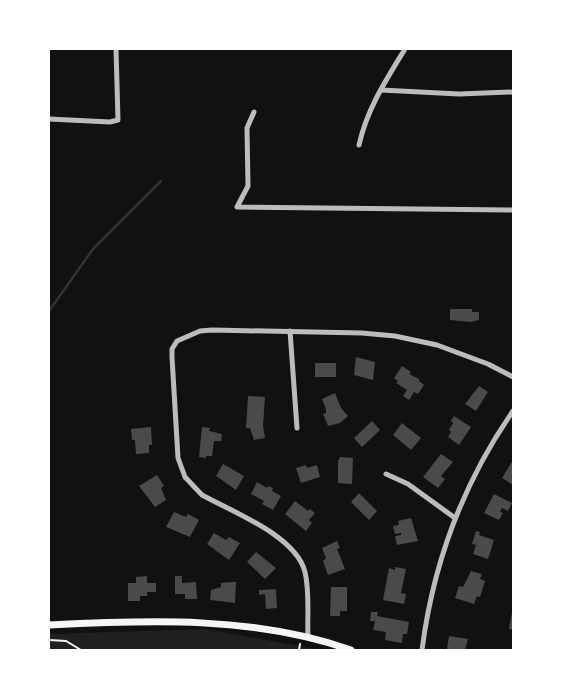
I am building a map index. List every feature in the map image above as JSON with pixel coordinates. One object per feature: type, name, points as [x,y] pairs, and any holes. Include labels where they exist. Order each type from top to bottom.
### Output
[{"type":"main road","points":[[49,625],[180,622],[226,625],[308,638],[351,650]]},
{"type":"street","points":[[49,120],[115,121],[119,116],[116,49]]},
{"type":"street","points":[[359,145],[364,122],[405,49]]},
{"type":"street","points":[[381,90],[459,94],[513,92]]},
{"type":"street","points":[[254,112],[247,128],[248,186],[237,207],[513,210]]},
{"type":"street","points":[[308,638],[307,585],[303,566],[297,556],[274,534],[202,495],[192,486],[181,468],[176,436],[172,357],[172,349],[177,341],[200,331],[375,334],[420,340],[472,358],[513,377]]},
{"type":"street","points":[[290,332],[298,428]]},
{"type":"street","points":[[422,650],[432,593],[455,518],[488,450],[513,411]]},
{"type":"street","points":[[386,474],[408,484],[455,518]]},
{"type":"path","points":[[49,640],[66,641],[81,650]]},
{"type":"shaded area","points":[[206,629],[321,650],[49,650],[49,634]]},
{"type":"building","points":[[450,309],[472,309],[472,312],[479,312],[479,320],[471,322],[450,320]]},
{"type":"building","points":[[356,357],[375,362],[373,380],[354,375]]},
{"type":"building","points":[[315,363],[336,363],[336,377],[315,377]]},
{"type":"building","points":[[402,366],[424,385],[418,394],[414,392],[409,400],[403,396],[407,390],[396,383],[398,381],[394,378]]},
{"type":"building","points":[[479,386],[488,392],[476,411],[465,404]]},
{"type":"building","points":[[335,393],[341,408],[348,416],[340,423],[328,426],[323,414],[326,413],[326,409],[322,399]]},
{"type":"building","points":[[248,396],[265,397],[263,426],[265,438],[254,440],[250,428],[246,428]]},
{"type":"building","points":[[454,416],[471,427],[459,445],[448,437],[453,423],[451,421]]},
{"type":"building","points":[[372,421],[380,430],[362,447],[354,438]]},
{"type":"building","points":[[402,423],[421,438],[411,450],[393,435]]},
{"type":"building","points":[[151,427],[152,445],[149,445],[149,453],[136,454],[135,440],[132,440],[131,429]]},
{"type":"building","points":[[202,427],[210,428],[209,431],[222,434],[221,441],[214,441],[212,456],[206,456],[206,458],[199,457]]},
{"type":"building","points":[[441,454],[453,462],[441,476],[445,479],[438,488],[423,477]]},
{"type":"building","points":[[340,457],[353,458],[352,484],[338,483],[338,461]]},
{"type":"building","points":[[513,460],[513,485],[502,478]]},
{"type":"building","points":[[223,464],[244,476],[236,490],[216,476]]},
{"type":"building","points":[[306,465],[307,468],[317,465],[320,477],[301,483],[296,468]]},
{"type":"building","points":[[157,475],[164,486],[161,488],[166,500],[155,507],[139,486]]},
{"type":"building","points":[[257,482],[267,488],[268,486],[273,488],[272,491],[281,496],[273,510],[262,504],[264,501],[251,494]]},
{"type":"building","points":[[359,493],[377,511],[369,520],[351,502]]},
{"type":"building","points":[[494,494],[512,503],[508,511],[502,508],[500,512],[503,513],[499,520],[484,513]]},
{"type":"building","points":[[295,501],[308,511],[310,509],[315,513],[309,520],[312,523],[306,531],[285,514]]},
{"type":"building","points":[[174,512],[186,517],[188,514],[199,520],[190,537],[166,527]]},
{"type":"building","points":[[411,518],[418,541],[397,545],[395,536],[401,535],[401,533],[395,534],[393,526],[399,525],[398,521]]},
{"type":"building","points":[[476,531],[480,532],[479,535],[494,540],[488,559],[473,554],[476,545],[472,544]]},
{"type":"building","points":[[214,533],[226,540],[229,537],[240,543],[229,560],[207,544]]},
{"type":"building","points":[[337,541],[340,548],[337,549],[345,569],[328,575],[323,561],[326,558],[322,548]]},
{"type":"building","points":[[256,552],[276,568],[265,579],[247,562]]},
{"type":"building","points":[[395,567],[406,569],[401,593],[406,594],[404,604],[383,600],[389,568],[395,570]]},
{"type":"building","points":[[471,571],[482,574],[480,579],[485,581],[480,597],[477,596],[474,604],[455,598],[459,586],[463,587]]},
{"type":"building","points":[[147,576],[147,583],[156,583],[156,592],[147,592],[147,596],[140,596],[140,601],[128,601],[128,583],[136,583],[136,577]]},
{"type":"building","points":[[175,576],[182,576],[182,583],[196,582],[197,599],[185,599],[185,594],[175,594]]},
{"type":"building","points":[[236,582],[235,603],[210,600],[211,590],[221,587],[221,583]]},
{"type":"building","points":[[331,587],[347,587],[347,611],[340,611],[340,616],[330,616]]},
{"type":"building","points":[[276,589],[277,608],[266,609],[265,594],[259,595],[259,590]]},
{"type":"building","points":[[371,612],[378,612],[377,616],[409,622],[407,634],[403,634],[402,643],[385,640],[386,632],[373,630],[375,621],[370,621]]},
{"type":"building","points":[[513,613],[513,630],[509,629]]},
{"type":"building","points":[[449,636],[468,639],[465,650],[447,649]]},
{"type":"waterway","points":[[49,311],[93,249],[161,181]]}]
